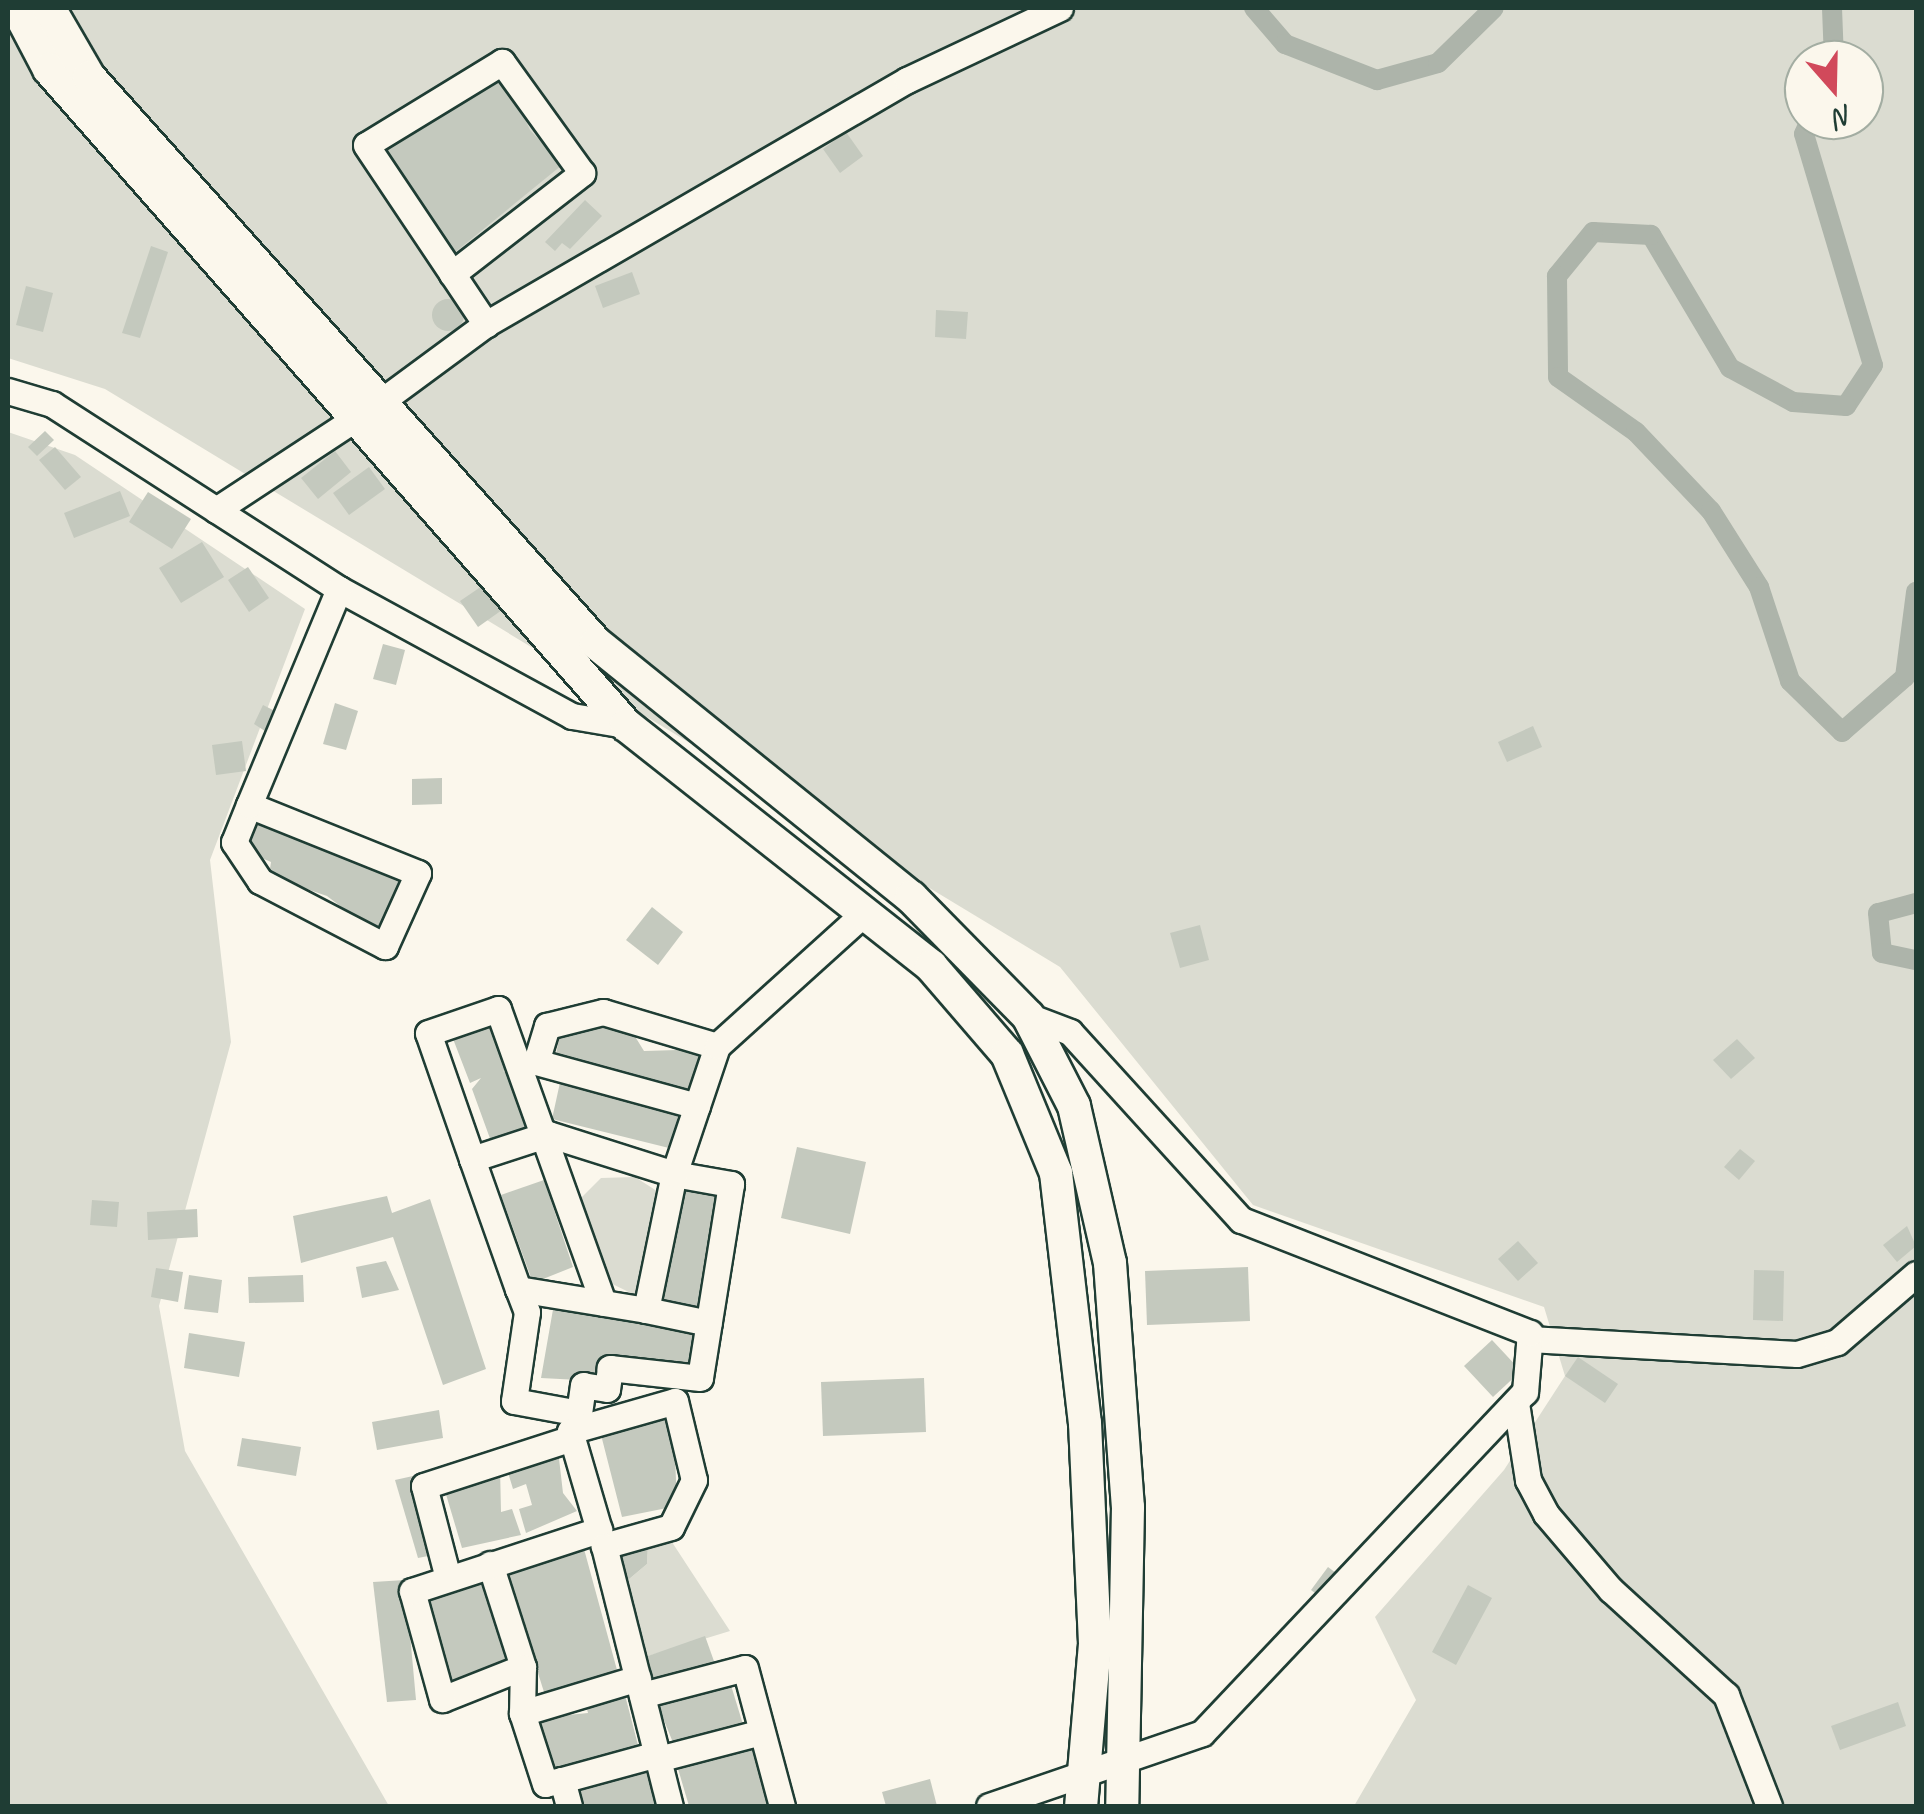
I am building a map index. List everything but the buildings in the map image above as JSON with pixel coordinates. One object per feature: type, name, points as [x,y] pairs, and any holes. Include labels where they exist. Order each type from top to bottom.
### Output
[{"type":"main road","points":[[17,8],[49,68],[596,643],[911,896],[1028,1016],[1074,1106],[1110,1263],[1128,1507],[1126,1764],[1122,1806]]},
{"type":"main road","points":[[49,8],[89,77],[371,408],[626,725],[931,966],[1008,1054],[1056,1173],[1088,1496],[1095,1644],[1083,1792]]},
{"type":"street","points":[[216,510],[371,408],[486,324],[907,80],[1060,8]]},
{"type":"street","points":[[452,274],[582,173],[502,62],[366,145],[452,274],[486,324]]},
{"type":"street","points":[[8,391],[52,404],[340,589],[572,716],[626,725]]},
{"type":"street","points":[[249,805],[418,873],[386,946],[260,881],[234,842],[249,805],[340,589]]},
{"type":"street","points":[[646,1310],[674,1174],[717,1046],[864,914]]},
{"type":"street","points":[[472,1159],[541,1136],[674,1174],[731,1184],[700,1378],[610,1368],[608,1389],[583,1385],[579,1413],[514,1400],[526,1312],[518,1289],[472,1159],[428,1034],[498,1009],[528,1066],[541,1136],[603,1303]]},
{"type":"street","points":[[528,1066],[547,1026],[575,1013],[603,1012],[717,1046]]},
{"type":"street","points":[[1028,1016],[1070,1032],[1241,1220],[1529,1339],[1797,1354],[1846,1336],[1916,1274]]},
{"type":"street","points":[[528,1066],[697,1106]]},
{"type":"street","points":[[518,1289],[709,1323]]},
{"type":"street","points":[[1529,1339],[1516,1403],[1528,1480],[1546,1514],[1611,1590],[1726,1695],[1769,1806]]},
{"type":"street","points":[[523,1667],[442,1699],[412,1590],[490,1564],[602,1538],[670,1527],[694,1480],[675,1401],[570,1430],[602,1538],[670,1806]]},
{"type":"street","points":[[989,1806],[1083,1792],[1126,1764],[1202,1733],[1516,1403]]},
{"type":"street","points":[[448,1578],[424,1486],[572,1438]]},
{"type":"street","points":[[490,1564],[523,1667],[522,1713],[545,1784],[762,1732]]},
{"type":"street","points":[[522,1713],[745,1668],[782,1806]]},
{"type":"street","points":[[562,1780],[569,1806]]},
{"type":"shaded area","points":[[8,8],[1916,8],[1916,1806],[1354,1806],[1416,1700],[1375,1617],[1504,1470],[1565,1376],[1544,1307],[1253,1205],[1060,967],[105,389],[8,358]]},
{"type":"shaded area","points":[[8,432],[75,455],[305,609],[210,860],[231,1042],[159,1306],[185,1451],[389,1806],[8,1806]]},
{"type":"shaded area","points":[[635,1177],[660,1193],[635,1295],[604,1280],[578,1201],[601,1178]]},
{"type":"shaded area","points":[[668,1536],[730,1631],[645,1657],[628,1580],[647,1564],[648,1544]]},
{"type":"waterway","points":[[1254,8],[1285,44],[1377,80],[1438,63],[1494,8]]},
{"type":"waterway","points":[[1832,8],[1833,40]]},
{"type":"waterway","points":[[1806,140],[1873,365],[1846,406],[1793,402],[1730,368],[1651,235],[1593,232],[1557,276],[1558,377],[1636,432],[1711,511],[1759,587],[1790,681],[1842,732],[1905,677],[1916,592]]},
{"type":"waterway","points":[[1916,903],[1878,913],[1882,953],[1916,960]]}]
